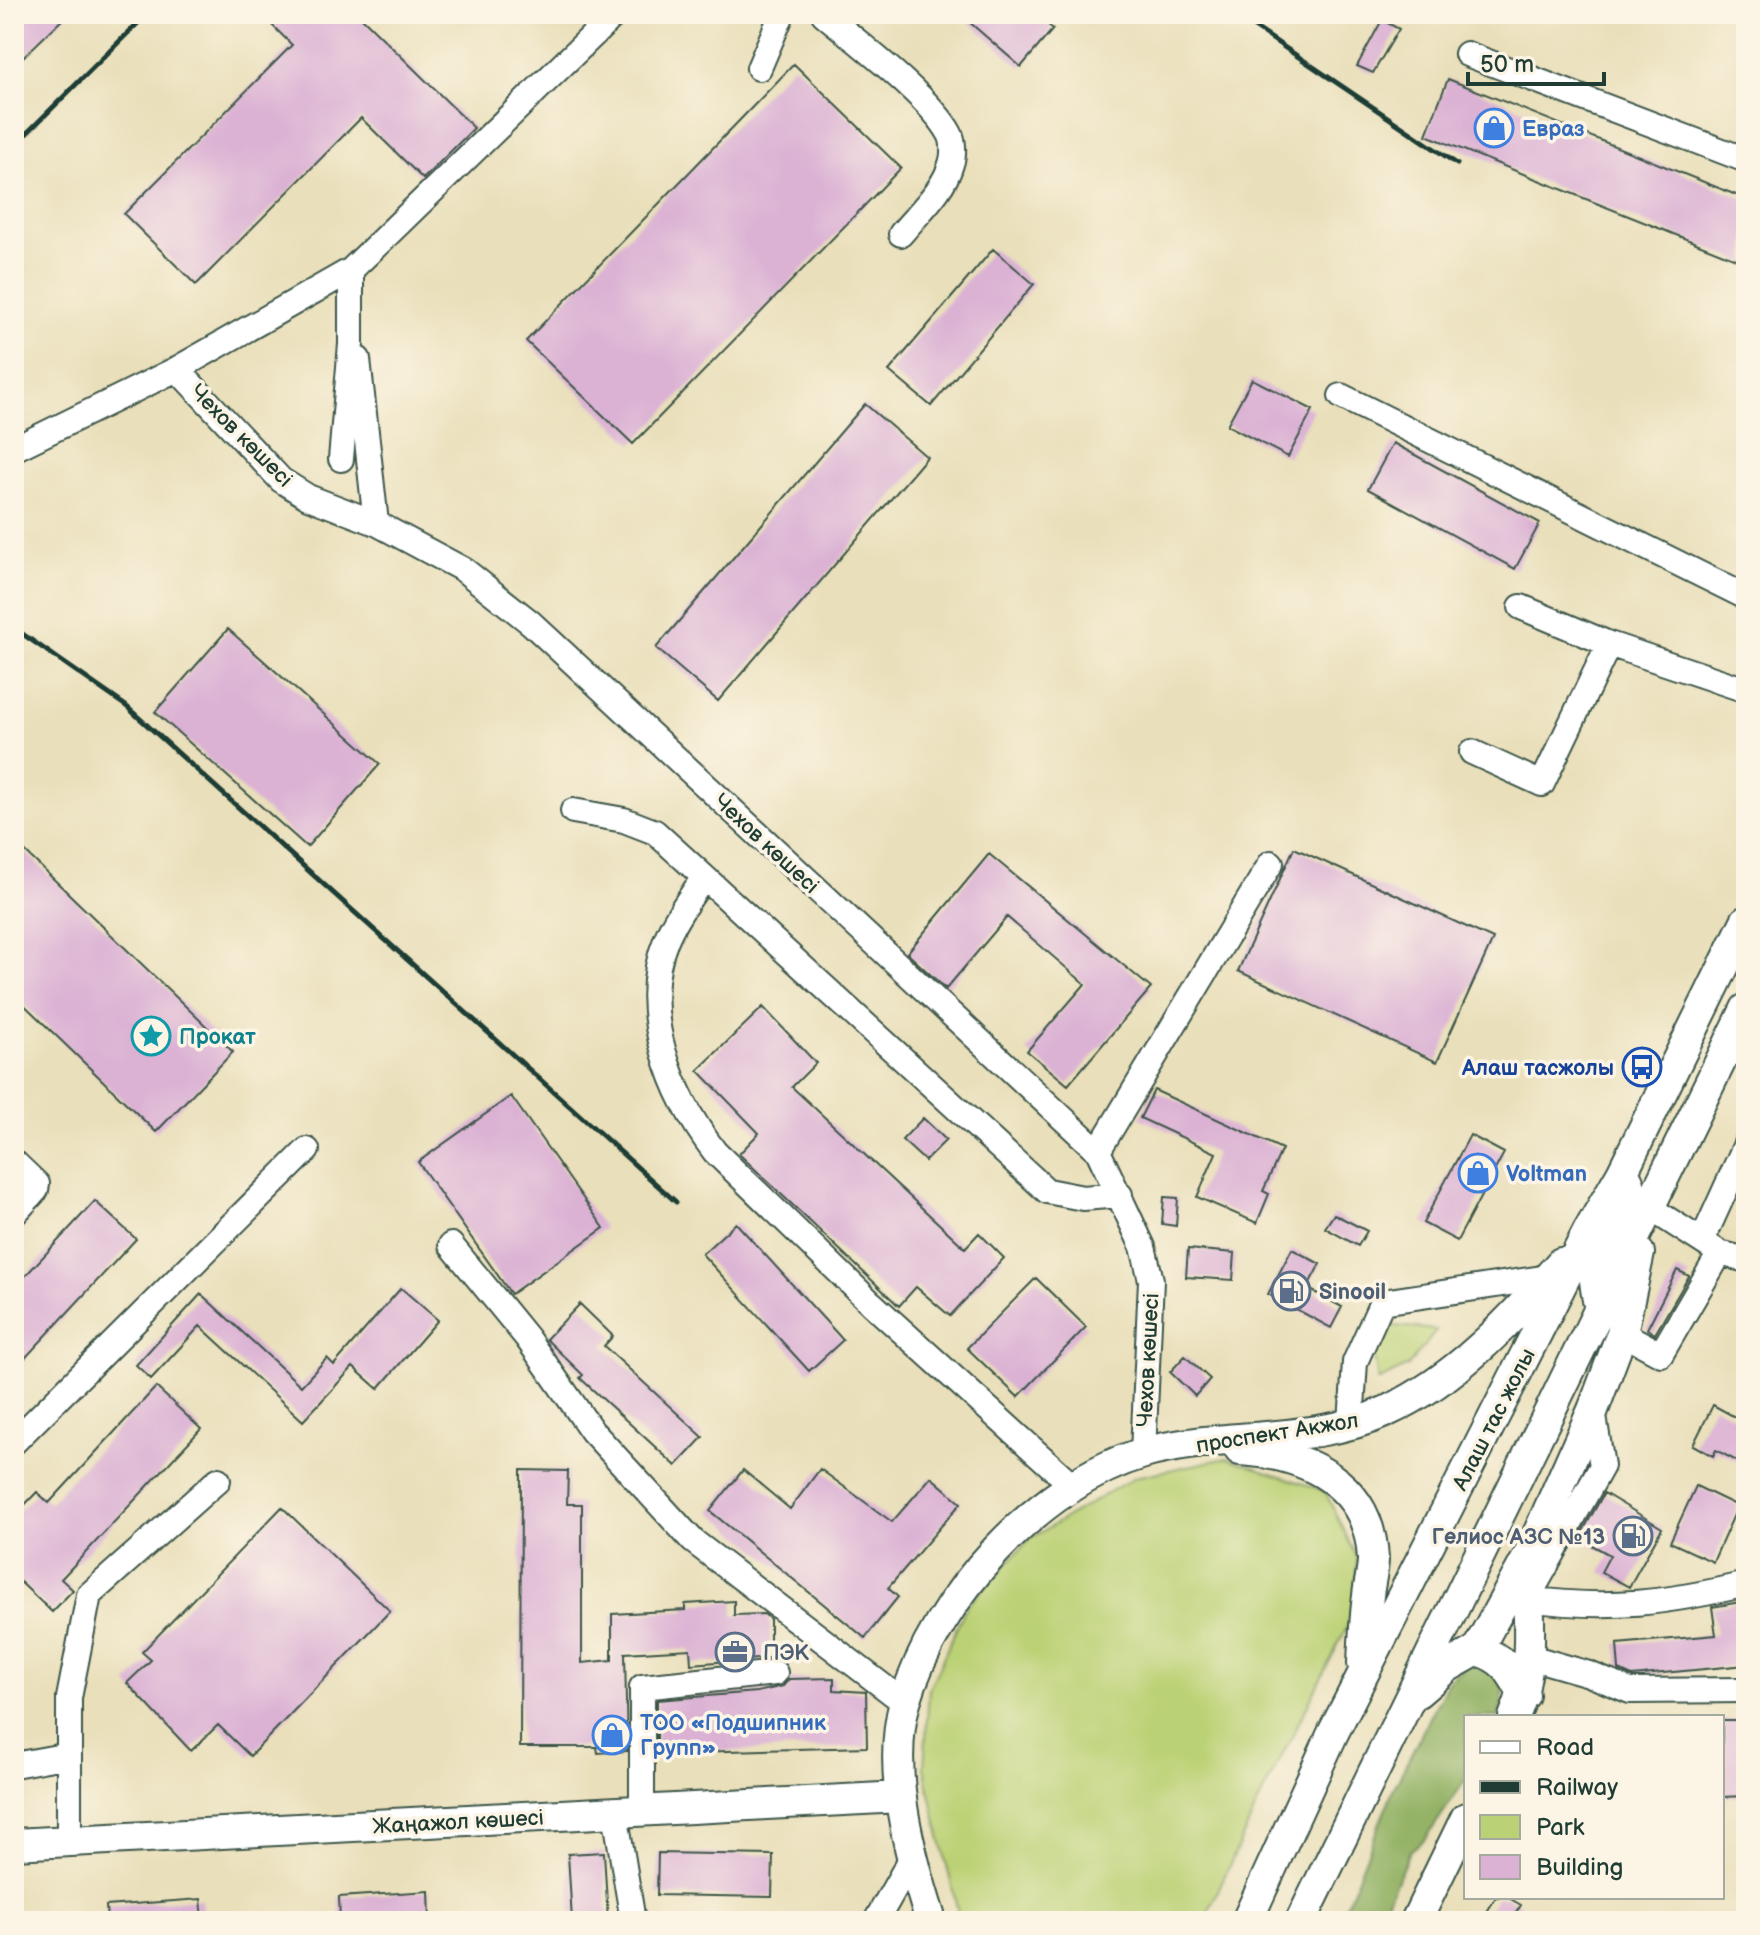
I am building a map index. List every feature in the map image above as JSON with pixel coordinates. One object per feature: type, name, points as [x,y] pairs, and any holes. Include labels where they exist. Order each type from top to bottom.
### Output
[{"type":"main road","name":"Алаш тас жолы","points":[[1247,1921],[1333,1733],[1588,1232],[1622,1173],[1746,921]]},
{"type":"main road","points":[[1663,1173],[1650,1162],[1649,1154],[1711,1026],[1716,1006],[1711,990]]},
{"type":"main road","name":"Алаш тас жолы","points":[[1301,1921],[1649,1211],[1663,1173],[1746,1009]]},
{"type":"main road","points":[[1599,1308],[1594,1279],[1597,1263],[1630,1199],[1628,1178],[1622,1173]]},
{"type":"main road","points":[[1403,1708],[1430,1679],[1477,1650],[1527,1559],[1593,1410],[1622,1333],[1649,1211]]},
{"type":"main road","name":"проспект Акжол","points":[[931,1921],[911,1859],[901,1797],[901,1737],[905,1703],[921,1662],[952,1607],[992,1553],[1027,1519],[1071,1484],[1143,1453],[1351,1423],[1385,1413],[1450,1373],[1485,1343],[1588,1232]]},
{"type":"main road","name":"проспект Акжол","points":[[1182,1446],[1290,1456],[1317,1467],[1354,1500],[1365,1525],[1373,1559],[1362,1679]]},
{"type":"main road","points":[[1519,1706],[1530,1657],[1527,1559]]},
{"type":"main road","points":[[1477,1650],[1496,1656],[1510,1668],[1519,1706]]},
{"type":"main road","name":"Жаңажол көшесі","points":[[14,1844],[901,1797]]},
{"type":"main road","points":[[1416,1921],[1463,1833]]},
{"type":"lane","points":[[14,449],[177,369],[351,270],[615,14]]},
{"type":"lane","points":[[759,68],[782,14]]},
{"type":"lane","points":[[824,14],[882,62],[952,136],[953,160],[947,177],[901,234]]},
{"type":"lane","points":[[1467,54],[1746,160]]},
{"type":"lane","points":[[341,459],[351,344],[351,270]]},
{"type":"lane","points":[[351,344],[361,368],[376,523]]},
{"type":"lane","name":"Чехов көшесі","points":[[177,369],[281,480],[308,497],[376,523],[464,570],[531,623],[1098,1151],[1143,1247],[1151,1280],[1143,1453]]},
{"type":"lane","points":[[1341,396],[1746,597]]},
{"type":"lane","points":[[1521,607],[1609,644],[1746,690]]},
{"type":"lane","points":[[1472,752],[1542,784],[1609,644]]},
{"type":"lane","points":[[573,811],[624,820],[655,832],[1047,1191],[1083,1198],[1120,1195]]},
{"type":"lane","points":[[1098,1151],[1271,863]]},
{"type":"lane","points":[[704,877],[666,939],[657,995],[659,1034],[677,1090],[696,1127],[715,1152],[871,1303],[1071,1484]]},
{"type":"lane","points":[[1622,1333],[1661,1354],[1711,1247],[1746,1144]]},
{"type":"lane","points":[[14,1442],[307,1150]]},
{"type":"lane","points":[[14,1162],[37,1184],[36,1190],[14,1214]]},
{"type":"lane","points":[[1649,1211],[1711,1247],[1746,1260]]},
{"type":"lane","points":[[451,1245],[527,1338],[592,1431],[693,1541],[905,1703]]},
{"type":"lane","points":[[1351,1423],[1355,1362],[1382,1302],[1549,1277]]},
{"type":"lane","points":[[1593,1410],[1602,1466],[1528,1599],[1584,1607],[1644,1604],[1746,1584]]},
{"type":"lane","points":[[69,1841],[69,1698],[89,1595],[218,1480]]},
{"type":"lane","points":[[1530,1657],[1630,1691],[1746,1690]]},
{"type":"lane","points":[[633,1921],[628,1811],[642,1687],[775,1673]]},
{"type":"lane","points":[[14,1765],[69,1755]]},
{"type":"lane","points":[[876,1921],[877,1914],[911,1859]]},
{"type":"green space","points":[[1386,1325],[1437,1330],[1408,1366],[1378,1381],[1373,1350]]},
{"type":"green space","points":[[1227,1458],[1325,1491],[1357,1559],[1353,1615],[1259,1801],[1204,1921],[960,1921],[924,1768],[929,1689],[966,1607],[1030,1539],[1135,1477]]},
{"type":"green space","points":[[1470,1664],[1487,1664],[1504,1689],[1499,1715],[1464,1715],[1464,1782],[1426,1838],[1410,1851],[1378,1921],[1340,1921],[1394,1788],[1449,1680]]},
{"type":"building","points":[[14,14],[68,14],[14,66]]},
{"type":"building","points":[[261,14],[358,14],[474,128],[423,179],[361,118],[196,285],[124,214],[292,45]]},
{"type":"building","points":[[960,14],[1036,14],[1053,29],[1021,67]]},
{"type":"building","points":[[1382,20],[1399,29],[1373,73],[1357,66]]},
{"type":"building","points":[[794,64],[901,168],[633,444],[526,341]]},
{"type":"building","points":[[1448,79],[1746,199],[1746,263],[1426,135]]},
{"type":"building","points":[[993,249],[1034,284],[931,406],[889,371]]},
{"type":"building","points":[[1252,379],[1313,410],[1288,457],[1227,425]]},
{"type":"building","points":[[865,404],[927,457],[718,701],[656,648]]},
{"type":"building","points":[[1393,443],[1540,523],[1515,569],[1368,489]]},
{"type":"building","points":[[228,629],[380,764],[307,847],[155,712]]},
{"type":"building","points":[[14,841],[233,1052],[156,1132],[14,995]]},
{"type":"building","points":[[1294,848],[1493,939],[1437,1062],[1238,971]]},
{"type":"building","points":[[989,854],[1151,988],[1068,1085],[1027,1051],[1085,984],[1007,917],[946,989],[907,953]]},
{"type":"building","points":[[763,1007],[816,1063],[792,1087],[965,1248],[979,1233],[1004,1258],[950,1316],[916,1287],[899,1306],[739,1154],[759,1133],[698,1070]]},
{"type":"building","points":[[1154,1090],[1282,1149],[1263,1191],[1269,1194],[1257,1223],[1197,1197],[1216,1153],[1140,1118]]},
{"type":"building","points":[[511,1096],[604,1228],[511,1294],[418,1162]]},
{"type":"building","points":[[923,1118],[946,1140],[925,1161],[902,1140]]},
{"type":"building","points":[[1470,1135],[1504,1153],[1457,1241],[1423,1223]]},
{"type":"building","points":[[1164,1197],[1178,1198],[1176,1226],[1162,1224]]},
{"type":"building","points":[[95,1201],[136,1239],[14,1370],[14,1288]]},
{"type":"building","points":[[1334,1214],[1367,1231],[1358,1246],[1325,1228]]},
{"type":"building","points":[[736,1223],[843,1340],[809,1371],[702,1254]]},
{"type":"building","points":[[1188,1249],[1235,1253],[1233,1280],[1186,1277]]},
{"type":"building","name":"Sinooil","points":[[1292,1249],[1320,1264],[1307,1288],[1342,1307],[1331,1328],[1268,1294]]},
{"type":"building","points":[[1677,1270],[1689,1276],[1655,1334],[1647,1329]]},
{"type":"building","points":[[1036,1278],[1086,1327],[1018,1397],[967,1348]]},
{"type":"building","points":[[401,1288],[438,1320],[378,1389],[353,1367],[303,1421],[200,1326],[151,1379],[136,1365],[201,1294],[301,1386],[327,1358],[334,1365]]},
{"type":"building","points":[[580,1304],[613,1336],[604,1346],[703,1437],[676,1466],[580,1378],[583,1375],[546,1339]]},
{"type":"building","points":[[1185,1356],[1210,1379],[1195,1396],[1170,1372]]},
{"type":"building","points":[[156,1387],[201,1429],[61,1579],[73,1590],[52,1612],[14,1576],[14,1516],[37,1492],[49,1503]]},
{"type":"building","points":[[1713,1405],[1746,1423],[1746,1466],[1716,1450],[1713,1456],[1693,1445]]},
{"type":"building","points":[[820,1469],[892,1522],[931,1477],[961,1503],[888,1588],[898,1597],[865,1638],[710,1511],[743,1470],[790,1509]]},
{"type":"building","points":[[521,1470],[568,1471],[567,1504],[582,1504],[582,1663],[612,1660],[612,1614],[685,1610],[685,1604],[734,1601],[734,1615],[764,1614],[770,1619],[770,1658],[691,1664],[690,1649],[625,1653],[627,1751],[598,1753],[597,1747],[520,1747]]},
{"type":"building","points":[[1696,1486],[1738,1506],[1713,1562],[1670,1542]]},
{"type":"building","name":"Гелиос АЗС №13","points":[[1604,1493],[1662,1528],[1629,1587],[1601,1572],[1610,1555],[1579,1538]]},
{"type":"building","points":[[282,1507],[390,1611],[250,1756],[218,1725],[191,1751],[127,1683],[151,1660],[142,1652]]},
{"type":"building","points":[[1746,1601],[1746,1665],[1632,1676],[1619,1670],[1617,1644],[1716,1635],[1712,1607]]},
{"type":"building","points":[[834,1678],[834,1690],[866,1692],[867,1747],[657,1753],[657,1700],[757,1692],[783,1686],[789,1679]]},
{"type":"building","points":[[1724,1720],[1746,1720],[1746,1796],[1724,1797]]},
{"type":"building","points":[[604,1852],[608,1921],[572,1921],[568,1854]]},
{"type":"building","points":[[658,1853],[773,1855],[772,1897],[657,1895]]},
{"type":"building","points":[[429,1891],[430,1921],[340,1921],[339,1897]]},
{"type":"building","points":[[201,1899],[203,1921],[107,1921],[106,1906]]},
{"type":"building","points":[[1495,1899],[1510,1899],[1521,1905],[1511,1921],[1494,1921],[1485,1915]]},
{"type":"railway","points":[[14,146],[147,14]]},
{"type":"railway","points":[[1235,14],[1457,164]]},
{"type":"railway","points":[[14,628],[126,706],[676,1202]]},
{"type":"place","name":"Евраз","points":[[1494,128]]},
{"type":"place","name":"Прокат","points":[[151,1036]]},
{"type":"place","name":"Алаш тасжолы","points":[[1642,1067]]},
{"type":"place","name":"Voltman","points":[[1478,1173]]},
{"type":"place","name":"Sinooil","points":[[1291,1291]]},
{"type":"place","name":"Гелиос АЗС №13","points":[[1633,1536]]},
{"type":"place","name":"ПЭК","points":[[735,1652]]},
{"type":"place","name":"ТОО «Подшипник Групп»","points":[[612,1735]]}]
